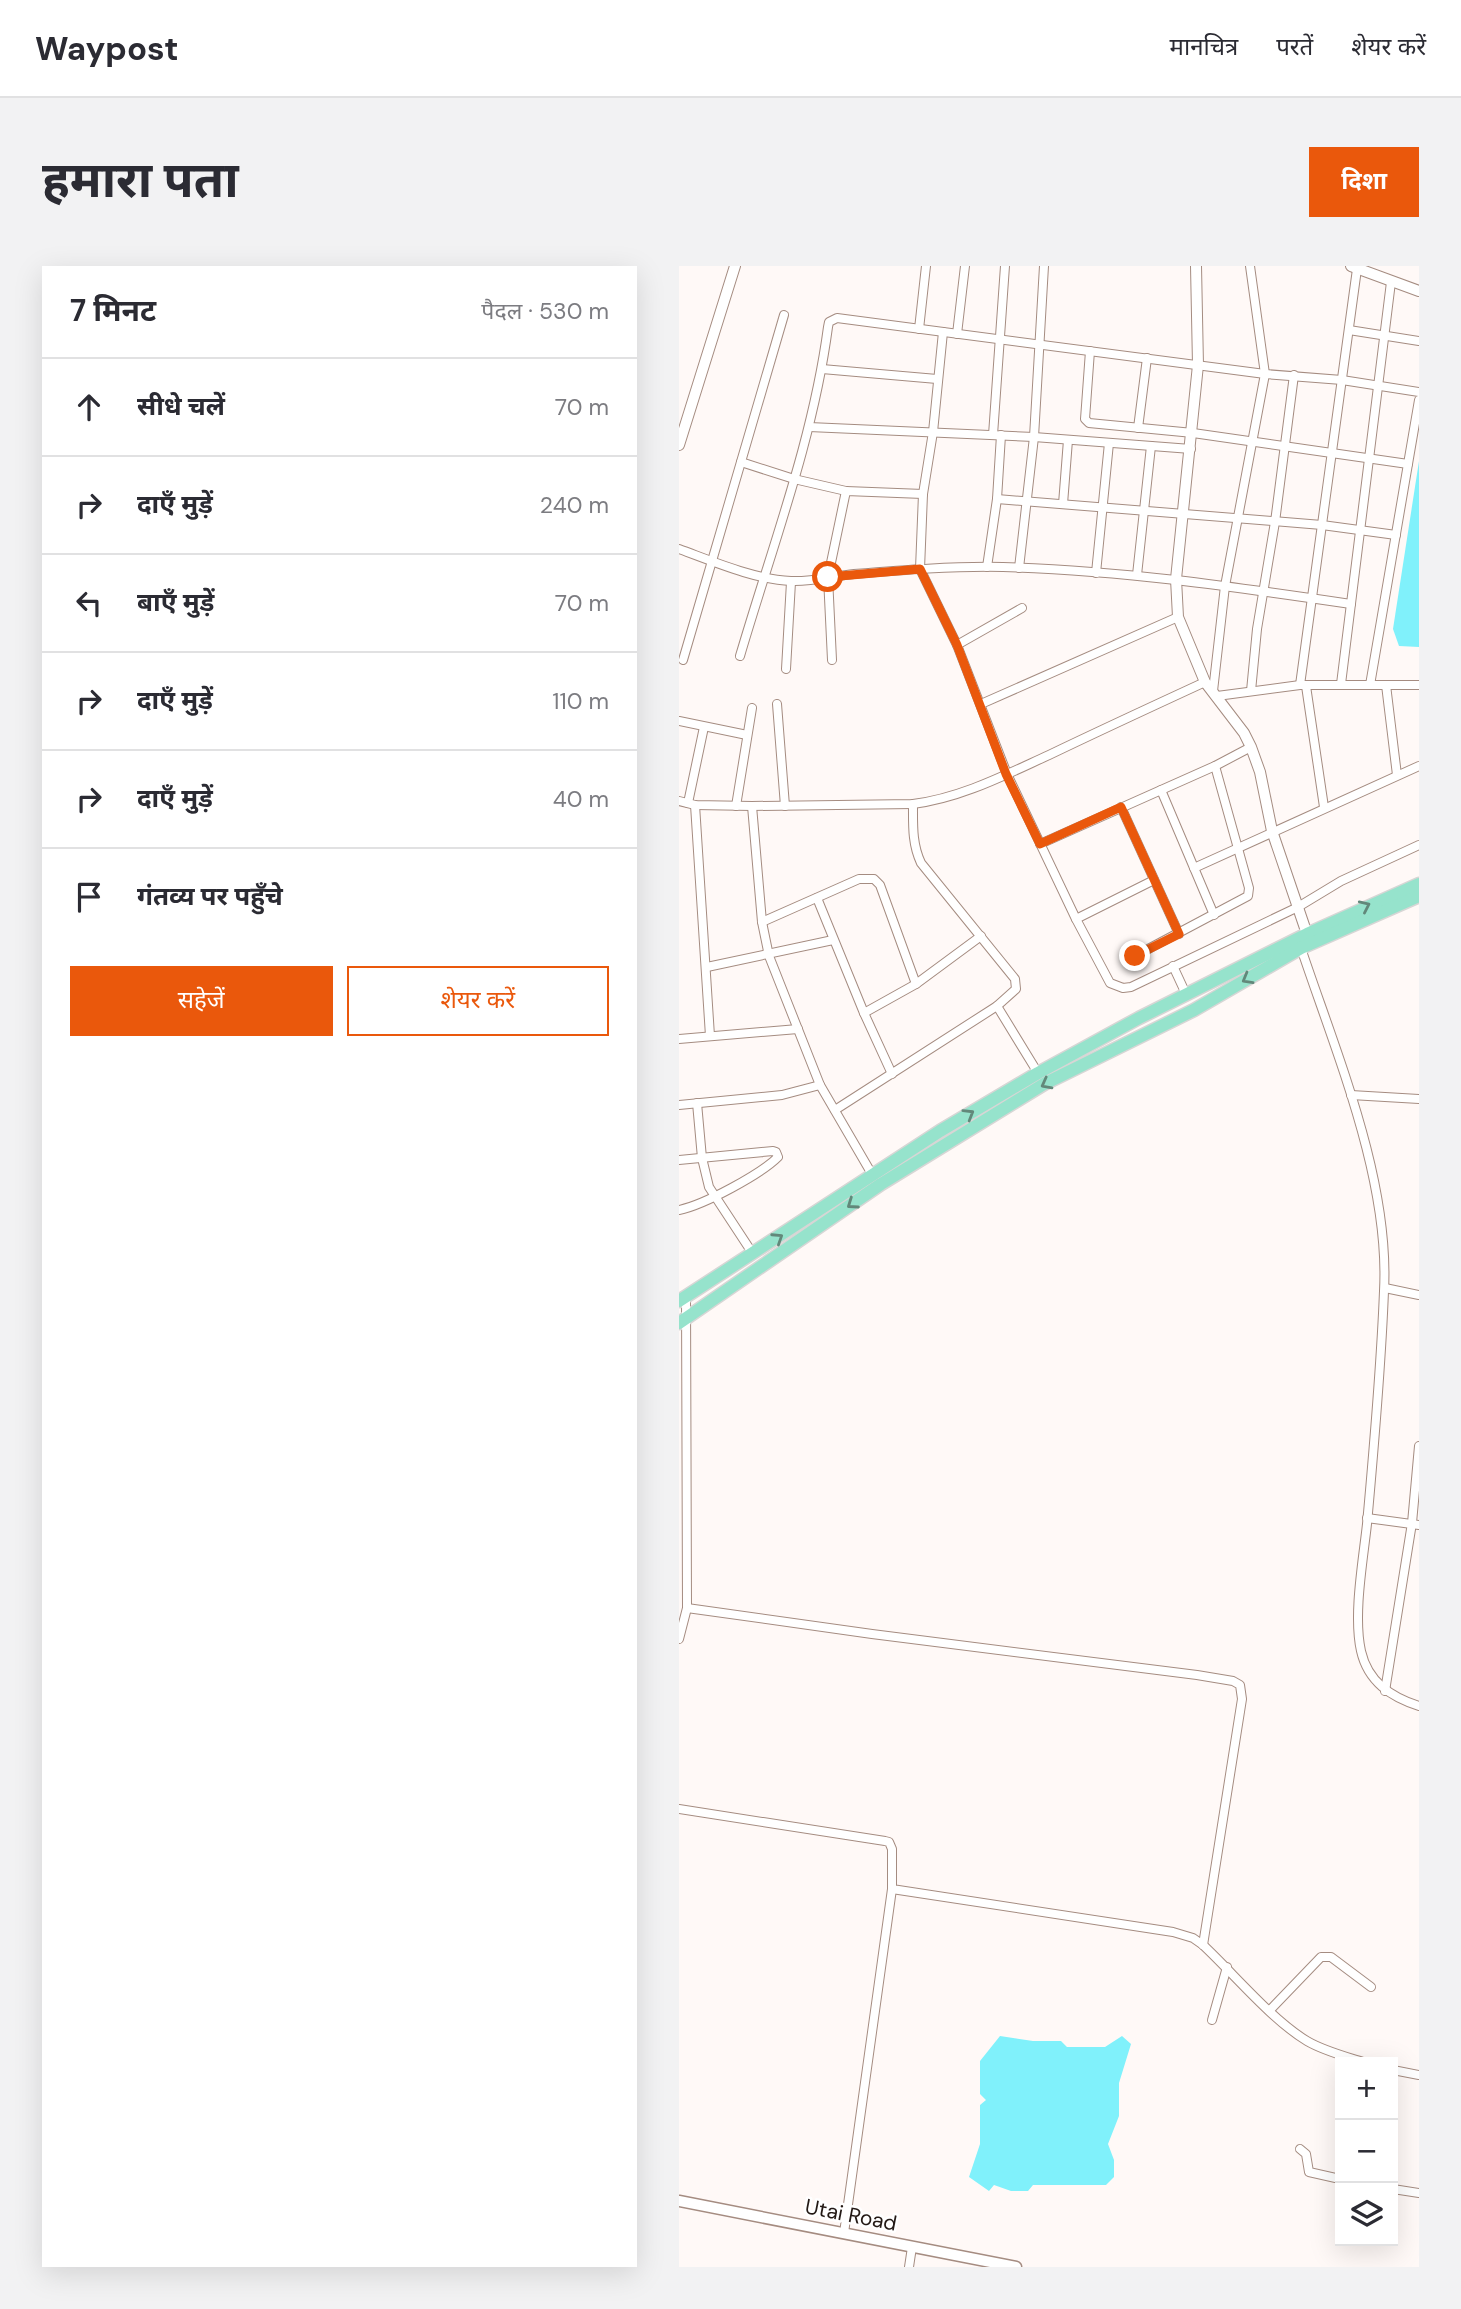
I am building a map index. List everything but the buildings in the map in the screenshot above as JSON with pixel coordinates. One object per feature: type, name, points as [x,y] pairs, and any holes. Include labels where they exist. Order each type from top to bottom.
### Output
[{"type":"main road","points":[[683,1299],[940,1131],[1038,1073],[1186,994],[1307,934],[1419,884]]},
{"type":"main road","points":[[683,1320],[881,1184],[1044,1084],[1194,1010],[1301,948],[1419,896]]},
{"type":"main road","name":"Utai Road","points":[[679,2201],[1016,2267]]},
{"type":"street","points":[[679,444],[735,266]]},
{"type":"street","points":[[919,329],[926,266]]},
{"type":"street","points":[[957,334],[965,266]]},
{"type":"street","points":[[987,567],[997,499],[1000,339],[1005,266]]},
{"type":"street","points":[[1020,568],[1034,437],[1044,266]]},
{"type":"street","points":[[1196,266],[1198,365],[1176,579],[1178,617],[1205,682],[1244,733],[1260,772],[1272,831],[1307,934],[1301,948],[1351,1094],[1380,1212],[1385,1288],[1360,1597],[1361,1651],[1368,1670],[1385,1691],[1419,1706]]},
{"type":"street","points":[[1215,693],[1225,586],[1265,374],[1250,266]]},
{"type":"street","points":[[1324,807],[1303,685],[1312,598],[1349,330],[1354,267],[1419,291]]},
{"type":"street","points":[[1341,684],[1391,282]]},
{"type":"street","points":[[683,660],[784,315]]},
{"type":"street","points":[[740,656],[809,427],[828,327],[832,320],[837,318],[1265,374],[1342,380],[1419,392]]},
{"type":"street","points":[[1349,330],[1419,341]]},
{"type":"street","points":[[943,332],[933,432],[923,494],[920,569],[957,645],[1006,774],[1110,983],[1123,988],[1175,969],[1298,907],[1341,881],[1419,845]]},
{"type":"street","points":[[1090,351],[1087,422],[1193,433],[1408,464]]},
{"type":"street","points":[[1138,428],[1147,358]]},
{"type":"street","points":[[822,369],[937,379]]},
{"type":"street","points":[[1251,691],[1294,375]]},
{"type":"street","points":[[1370,685],[1419,400]]},
{"type":"street","points":[[809,427],[1034,437],[1191,449]]},
{"type":"street","points":[[1063,505],[1068,440]]},
{"type":"street","points":[[1096,573],[1109,443]]},
{"type":"street","points":[[1137,576],[1151,446]]},
{"type":"street","points":[[741,462],[794,479],[846,491],[923,494]]},
{"type":"street","points":[[832,660],[828,577],[846,491]]},
{"type":"street","points":[[997,499],[1322,525],[1396,535]]},
{"type":"street","points":[[679,549],[712,561],[791,582],[920,569],[1020,568],[1176,579],[1351,604]]},
{"type":"street","points":[[786,669],[791,582]]},
{"type":"street","points":[[957,645],[1023,608]]},
{"type":"street","points":[[981,704],[1178,617]]},
{"type":"street","points":[[687,803],[736,806],[915,804],[960,794],[1205,682]]},
{"type":"street","points":[[1215,693],[1303,685],[1419,685]]},
{"type":"street","points":[[1386,685],[1397,775]]},
{"type":"street","points":[[777,704],[785,806]]},
{"type":"street","points":[[736,806],[752,708]]},
{"type":"street","points":[[679,721],[747,735]]},
{"type":"street","points":[[703,727],[687,803],[711,1036]]},
{"type":"street","points":[[1040,844],[1215,766],[1251,747]]},
{"type":"street","points":[[1135,956],[1248,896],[1249,888],[1215,766]]},
{"type":"street","points":[[1194,869],[1324,807],[1419,766]]},
{"type":"street","points":[[1161,790],[1214,915]]},
{"type":"street","points":[[835,1110],[997,1006],[1014,993],[1017,984],[921,863],[915,851],[913,837],[915,804]]},
{"type":"street","points":[[752,806],[762,922],[769,956],[820,1085],[873,1176]]},
{"type":"street","points":[[1121,807],[1179,934]]},
{"type":"street","points":[[762,922],[859,879],[877,881],[916,984]]},
{"type":"street","points":[[1076,919],[1154,880]]},
{"type":"street","points":[[817,898],[892,1074]]},
{"type":"street","points":[[864,1013],[916,984],[981,936]]},
{"type":"street","points":[[706,967],[769,956],[834,940]]},
{"type":"street","points":[[1175,969],[1186,994]]},
{"type":"street","points":[[997,1006],[1038,1073]]},
{"type":"street","points":[[679,1039],[798,1030]]},
{"type":"street","points":[[679,1105],[782,1096],[820,1085]]},
{"type":"street","points":[[1351,1094],[1419,1099]]},
{"type":"street","points":[[697,1103],[702,1158],[709,1186],[753,1254]]},
{"type":"street","points":[[679,1160],[773,1151],[778,1153],[776,1159],[716,1196],[694,1207],[679,1210]]},
{"type":"street","points":[[1385,1288],[1419,1295]]},
{"type":"street","points":[[679,1639],[687,1608],[683,1299]]},
{"type":"street","points":[[1385,1691],[1416,1524],[1419,1446]]},
{"type":"street","points":[[1367,1518],[1416,1524]]},
{"type":"street","points":[[687,1608],[1197,1675],[1233,1681],[1240,1685],[1242,1699],[1203,1945]]},
{"type":"street","points":[[679,1809],[885,1841],[889,1842],[892,1849],[892,1889],[844,2233]]},
{"type":"street","points":[[892,1889],[1173,1932],[1193,1938],[1307,2041],[1345,2057]]},
{"type":"street","points":[[1270,2010],[1325,1956],[1331,1957],[1371,1987]]},
{"type":"street","points":[[1212,2020],[1227,1967]]},
{"type":"street","points":[[1398,2071],[1419,2075]]},
{"type":"street","points":[[1300,2149],[1307,2154],[1309,2172],[1335,2178]]},
{"type":"street","points":[[1398,2190],[1419,2193]]},
{"type":"street","points":[[909,2267],[912,2247]]},
{"type":"water","points":[[1419,461],[1419,647],[1399,646],[1393,629]]},
{"type":"water","points":[[1000,2036],[1033,2041],[1061,2041],[1067,2047],[1105,2047],[1122,2036],[1131,2044],[1119,2083],[1119,2116],[1108,2144],[1114,2160],[1114,2177],[1106,2185],[1033,2185],[1028,2191],[1011,2191],[994,2185],[989,2191],[969,2177],[980,2144],[980,2105],[986,2100],[980,2094],[980,2061]]},
{"type":"route","points":[[828,577],[920,569],[957,645],[1006,774],[1040,844],[1121,807],[1179,934],[1135,956]]}]
